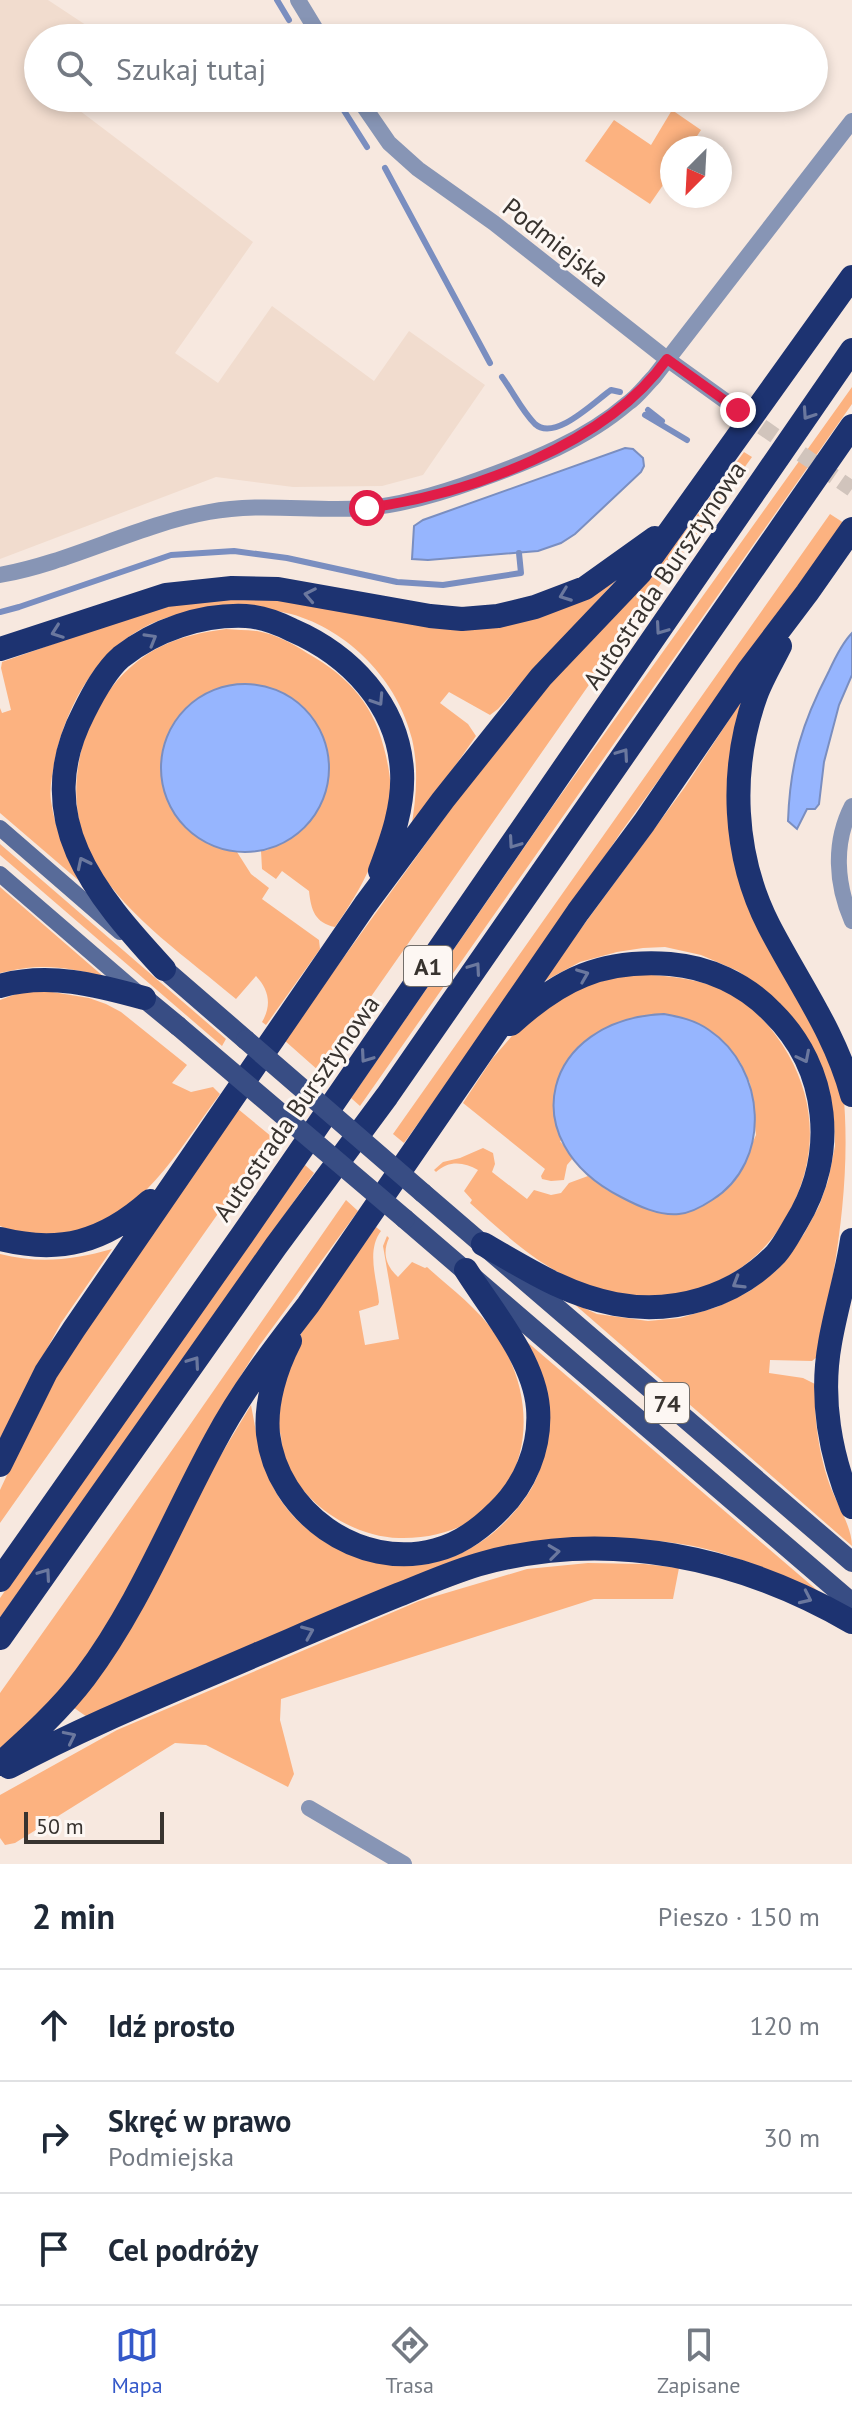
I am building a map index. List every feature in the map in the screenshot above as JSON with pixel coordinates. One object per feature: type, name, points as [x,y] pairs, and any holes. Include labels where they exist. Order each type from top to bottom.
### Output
[{"type":"highway","points":[[0,1465],[46,1372],[365,905],[497,730],[541,677],[640,573],[852,277]]},
{"type":"highway","name":"Autostrada Bursztynowa","points":[[0,1580],[261,1208],[852,350]]},
{"type":"highway","name":"A1","points":[[0,1638],[276,1246],[396,1083],[852,426]]},
{"type":"highway","points":[[0,649],[166,595],[232,588],[278,589],[430,616],[462,619],[498,616],[535,607],[585,588],[660,534],[694,500]]},
{"type":"highway","points":[[0,1764],[58,1708],[101,1655],[127,1612],[220,1430],[263,1362],[308,1305],[748,671],[852,529]]},
{"type":"highway","points":[[807,593],[756,695],[739,770],[739,814],[746,865],[758,901],[824,1021],[844,1066],[852,1095]]},
{"type":"highway","points":[[164,969],[118,918],[92,882],[65,814],[63,771],[77,725],[119,659],[141,644],[181,625],[246,616],[280,624],[331,650],[357,672],[377,696],[396,736],[402,794],[395,830],[365,905]]},
{"type":"highway","points":[[463,1081],[512,1023],[564,983],[609,966],[633,963],[676,965],[698,968],[735,984],[755,996],[777,1017],[805,1054],[823,1117],[823,1150],[819,1171],[803,1212],[778,1252],[758,1270],[718,1295],[664,1308],[615,1304],[590,1298],[551,1282],[483,1244]]},
{"type":"highway","points":[[0,986],[35,980],[67,981],[144,998]]},
{"type":"highway","points":[[0,1239],[38,1246],[61,1246],[87,1240],[128,1220],[183,1168]]},
{"type":"highway","points":[[852,1240],[829,1345],[827,1401],[840,1477],[852,1507]]},
{"type":"highway","points":[[308,1305],[279,1365],[269,1405],[271,1452],[284,1485],[314,1521],[350,1542],[392,1554],[435,1551],[472,1534],[506,1504],[524,1476],[535,1446],[538,1408],[521,1354],[466,1270]]},
{"type":"highway","points":[[0,1772],[81,1731],[316,1629],[457,1572],[516,1557],[578,1549],[644,1550],[670,1554],[715,1564],[767,1582],[852,1622]]},
{"type":"main road","points":[[0,828],[164,969]]},
{"type":"main road","points":[[0,874],[852,1603]]},
{"type":"main road","name":"74","points":[[164,969],[852,1562]]},
{"type":"street","points":[[298,0],[313,24]]},
{"type":"street","name":"Podmiejska","points":[[368,112],[389,143],[418,169],[494,223],[667,359],[738,410]]},
{"type":"street","points":[[0,575],[26,571],[155,524],[210,511],[266,506],[367,508],[403,503],[528,463],[581,436],[629,403],[667,359],[852,121]]},
{"type":"street","points":[[852,806],[841,841],[839,872],[844,902],[852,921]]},
{"type":"street","points":[[309,1808],[404,1864]]},
{"type":"shaded area","points":[[0,0],[48,0],[84,24],[24,24],[24,112],[81,112],[253,242],[175,353],[218,383],[272,306],[374,381],[409,331],[485,385],[423,475],[382,486],[293,487],[216,477],[0,559]]},
{"type":"shaded area","points":[[671,112],[701,130],[697,136],[660,136],[660,189],[650,204],[585,161],[614,120],[651,145]]},
{"type":"shaded area","points":[[852,387],[852,404],[360,1106],[351,1098],[550,810]]},
{"type":"shaded area","points":[[744,452],[752,457],[319,1071],[284,1040],[499,737],[673,547]]},
{"type":"shaded area","points":[[830,514],[844,523],[621,832],[549,941],[404,1143],[393,1134]]},
{"type":"shaded area","points":[[620,576],[490,715],[449,692],[440,703],[468,724],[476,736],[411,829],[416,784],[412,739],[405,718],[383,678],[351,645],[332,632],[291,614],[258,610],[192,613],[160,620],[121,643],[90,676],[68,716],[55,759],[50,790],[59,834],[84,885],[0,813],[0,708],[2,713],[11,710],[2,662],[170,603],[253,596],[451,626]]},
{"type":"shaded area","points":[[226,629],[257,631],[283,639],[323,663],[348,683],[375,722],[390,778],[391,794],[377,850],[363,882],[335,927],[315,915],[309,891],[282,871],[276,879],[262,869],[261,851],[268,850],[322,734],[299,705],[272,690],[246,684],[162,779],[171,806],[180,819],[211,842],[237,852],[251,874],[269,888],[262,899],[319,940],[320,949],[266,1025],[262,1022],[268,998],[256,976],[236,999],[160,937],[124,902],[96,865],[83,836],[77,806],[77,774],[84,742],[96,713],[113,686],[135,663],[162,646],[194,635]]},
{"type":"shaded area","points":[[742,700],[728,810],[843,1088],[845,1122],[840,1224],[817,1357],[812,1361],[770,1360],[769,1373],[803,1378],[815,1384],[816,1421],[822,1457],[852,1546],[573,1303],[597,1314],[648,1321],[680,1318],[717,1307],[750,1291],[777,1270],[804,1234],[828,1181],[835,1146],[830,1097],[764,990],[738,971],[701,955],[665,947],[643,948],[580,962],[541,983],[685,787]]},
{"type":"shaded area","points":[[0,844],[226,1039],[222,1046],[0,855]]},
{"type":"shaded area","points":[[0,887],[104,977],[52,967],[0,973]]},
{"type":"shaded area","points":[[629,974],[697,981],[730,993],[759,1015],[782,1044],[796,1071],[810,1122],[804,1175],[781,1226],[759,1252],[734,1273],[705,1287],[673,1294],[640,1296],[606,1291],[558,1272],[518,1245],[470,1203],[472,1200],[464,1191],[478,1170],[457,1164],[436,1172],[434,1170],[443,1162],[483,1148],[493,1153],[495,1164],[492,1172],[527,1199],[534,1190],[551,1195],[561,1193],[569,1183],[588,1176],[607,1190],[652,1211],[679,1214],[701,1207],[721,1194],[737,1178],[756,1135],[750,1083],[740,1062],[560,1141],[573,1158],[567,1165],[564,1180],[542,1179],[545,1169],[463,1103],[492,1059],[525,1021],[569,990]]},
{"type":"shaded area","points":[[40,990],[89,998],[121,1012],[187,1065],[172,1083],[191,1092],[213,1087],[220,1094],[167,1167],[147,1189],[125,1209],[101,1224],[73,1232],[42,1234],[0,1226],[0,1000]]},
{"type":"shaded area","points":[[238,1109],[272,1137],[0,1523],[0,1490],[63,1364]]},
{"type":"shaded area","points":[[305,1165],[314,1173],[0,1618],[0,1598]]},
{"type":"shaded area","points":[[346,1200],[358,1211],[259,1346],[226,1400],[134,1580],[89,1654],[52,1701],[0,1749],[0,1693]]},
{"type":"shaded area","points":[[376,1227],[381,1231],[373,1256],[379,1302],[359,1311],[365,1345],[399,1339],[383,1246],[387,1236],[386,1259],[398,1277],[412,1262],[427,1267],[489,1325],[514,1369],[523,1405],[523,1439],[514,1471],[497,1499],[472,1520],[439,1534],[399,1538],[364,1532],[347,1524],[316,1504],[304,1491],[283,1454],[277,1418],[294,1347]]},
{"type":"shaded area","points":[[112,1249],[61,1323],[0,1447],[0,1254],[29,1259],[56,1259]]},
{"type":"shaded area","points":[[519,1335],[825,1597],[768,1570],[688,1545],[632,1540],[574,1541],[90,1719],[70,1705],[251,1405],[261,1455],[275,1490],[299,1521],[332,1546],[355,1557],[402,1566],[448,1558],[470,1549],[490,1535],[523,1501],[536,1480],[540,1466]]},
{"type":"shaded area","points":[[588,1563],[679,1568],[673,1599],[594,1599],[281,1699],[280,1720],[294,1774],[288,1787],[206,1745],[175,1743],[15,1843],[5,1845],[0,1838],[0,1795],[117,1730],[419,1601],[527,1569]]},
{"type":"water","points":[[625,448],[633,449],[643,458],[641,472],[575,534],[561,543],[538,551],[412,559],[414,526],[423,520]]},
{"type":"water","points":[[852,633],[852,675],[839,705],[824,762],[819,804],[815,809],[807,809],[797,829],[788,821],[791,780],[799,743],[820,690],[839,651]]},
{"type":"water","points":[[245,684],[277,691],[292,698],[304,709],[315,721],[322,736],[329,768],[322,800],[315,815],[304,827],[292,838],[277,845],[245,852],[213,845],[198,838],[186,827],[175,815],[168,800],[161,768],[168,736],[175,721],[186,709],[198,698],[213,691]]},
{"type":"water","points":[[664,1014],[698,1024],[728,1047],[742,1067],[751,1090],[755,1115],[753,1140],[745,1163],[732,1183],[705,1205],[679,1214],[656,1212],[634,1204],[586,1173],[564,1145],[554,1116],[556,1086],[568,1059],[591,1037],[623,1021]]},
{"type":"waterway","points":[[277,0],[289,20]]},
{"type":"waterway","points":[[345,112],[367,147]]},
{"type":"waterway","points":[[385,168],[490,363]]},
{"type":"waterway","points":[[502,377],[530,419],[543,428],[564,424],[611,390],[620,392]]},
{"type":"waterway","points":[[648,410],[662,421]]},
{"type":"waterway","points":[[645,415],[687,440]]},
{"type":"waterway","points":[[0,612],[171,555],[234,551],[287,558],[397,582],[443,585],[521,573],[519,553]]},
{"type":"tunnel","points":[[742,413],[852,489]]},
{"type":"route","points":[[367,508],[403,503],[528,463],[581,436],[629,403],[667,359],[738,410]]}]
